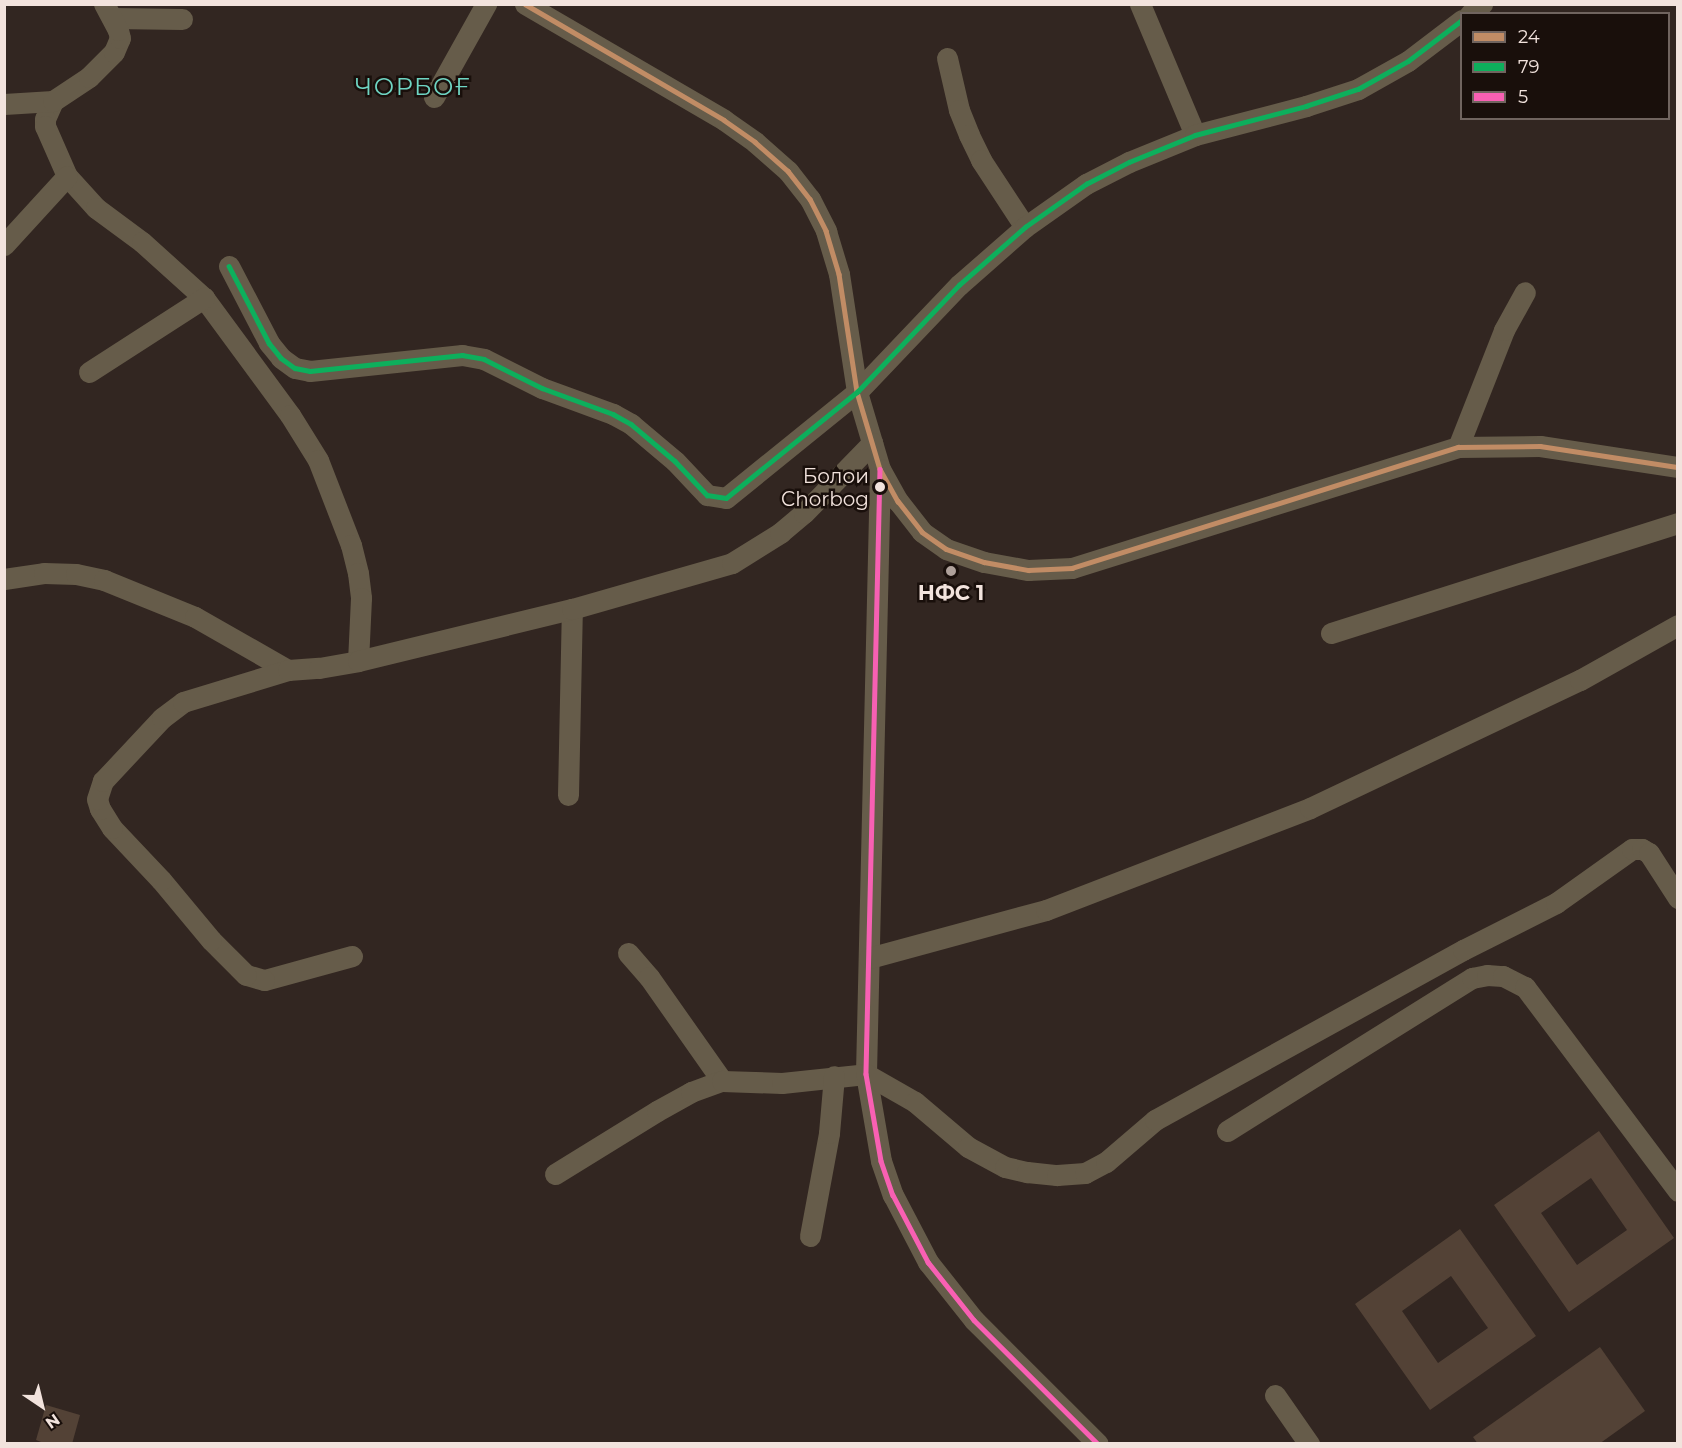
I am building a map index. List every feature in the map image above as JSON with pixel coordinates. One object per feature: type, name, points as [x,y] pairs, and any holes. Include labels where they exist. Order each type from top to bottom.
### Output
[{"type":"street","points":[[434,97],[486,4]]},
{"type":"street","points":[[525,4],[724,120],[755,142],[788,171],[810,199],[826,231],[839,274],[857,392],[880,469],[898,501],[922,532],[946,549],[984,562],[1028,570],[1072,568],[1458,447],[1540,446],[1677,467]]},
{"type":"street","points":[[1140,4],[1195,135]]},
{"type":"street","points":[[108,11],[182,19]]},
{"type":"street","points":[[4,104],[53,101],[88,77],[114,52],[120,38],[108,11]]},
{"type":"street","points":[[229,266],[270,343],[281,358],[294,368],[310,371],[462,355],[484,359],[542,388],[613,414],[631,424],[675,461],[707,495],[726,498],[857,392],[959,285],[1025,227],[1086,184],[1129,162],[1195,135],[1306,106],[1358,89],[1408,61],[1460,21]]},
{"type":"street","points":[[947,58],[959,110],[969,135],[981,160],[1025,227]]},
{"type":"street","points":[[53,101],[45,119],[45,126],[67,176],[96,208],[142,242],[204,298],[290,415],[318,460],[351,545],[358,573],[361,598],[358,661]]},
{"type":"street","points":[[4,245],[67,176]]},
{"type":"street","points":[[1458,447],[1504,330],[1525,292]]},
{"type":"street","points":[[89,372],[204,298]]},
{"type":"street","points":[[352,956],[264,980],[246,975],[211,940],[161,880],[112,828],[97,799],[103,782],[162,718],[183,702],[288,669],[319,668],[358,661],[572,609],[740,559],[780,533],[804,513],[872,443]]},
{"type":"street","points":[[880,469],[866,1074],[881,1161],[893,1195],[928,1262],[974,1320],[1091,1442]]},
{"type":"street","points":[[1331,633],[1677,523]]},
{"type":"street","points":[[4,579],[44,573],[76,574],[104,580],[195,617],[288,669]]},
{"type":"street","points":[[568,795],[572,609]]},
{"type":"street","points":[[869,958],[1046,910],[1310,808],[1580,680],[1677,625]]},
{"type":"street","points":[[555,1174],[657,1110],[691,1092],[722,1081],[782,1083],[866,1074],[915,1102],[968,1147],[1005,1167],[1057,1175],[1085,1173],[1106,1162],[1163,1115],[1463,950],[1556,903],[1632,849],[1642,849],[1649,853],[1677,898]]},
{"type":"street","points":[[628,953],[650,977],[722,1081]]},
{"type":"street","points":[[1227,1131],[1472,978],[1487,975],[1503,976],[1525,987],[1677,1191]]},
{"type":"street","points":[[810,1236],[829,1133],[834,1077]]},
{"type":"street","points":[[1275,1395],[1309,1443]]},
{"type":"building","points":[[1599,1131],[1674,1238],[1569,1312],[1494,1205]],"holes":[[[1591,1178],[1627,1230],[1577,1265],[1541,1213]]]},
{"type":"building","points":[[1460,1229],[1536,1336],[1430,1410],[1355,1304]],"holes":[[[1451,1276],[1488,1328],[1438,1363],[1402,1311]]]},
{"type":"building","points":[[1600,1347],[1645,1411],[1599,1444],[1478,1444],[1473,1437]]},
{"type":"building","points":[[46,1405],[80,1415],[72,1444],[46,1444],[36,1440]]},
{"type":"transit line","name":"24","points":[[525,4],[724,120],[755,142],[788,171],[810,199],[826,231],[839,274],[857,392],[880,469],[898,501],[922,532],[946,549],[984,562],[1028,570],[1072,568],[1458,447],[1540,446],[1678,467]]},
{"type":"transit line","name":"79","points":[[229,266],[269,343],[281,358],[295,368],[310,371],[462,355],[484,359],[542,388],[613,414],[631,424],[675,461],[707,495],[726,498],[857,392],[959,285],[1025,227],[1086,184],[1129,162],[1195,135],[1306,106],[1358,89],[1408,61],[1460,22]]},
{"type":"transit line","name":"5","points":[[880,469],[866,1074],[881,1161],[893,1195],[928,1262],[974,1320],[1098,1444]]},
{"type":"place","name":"Болои Chorbog","points":[[880,487]]},
{"type":"place","name":"НФС 1","points":[[951,571]]},
{"type":"district","name":"ЧОРБОҒ","points":[[413,87]]}]
